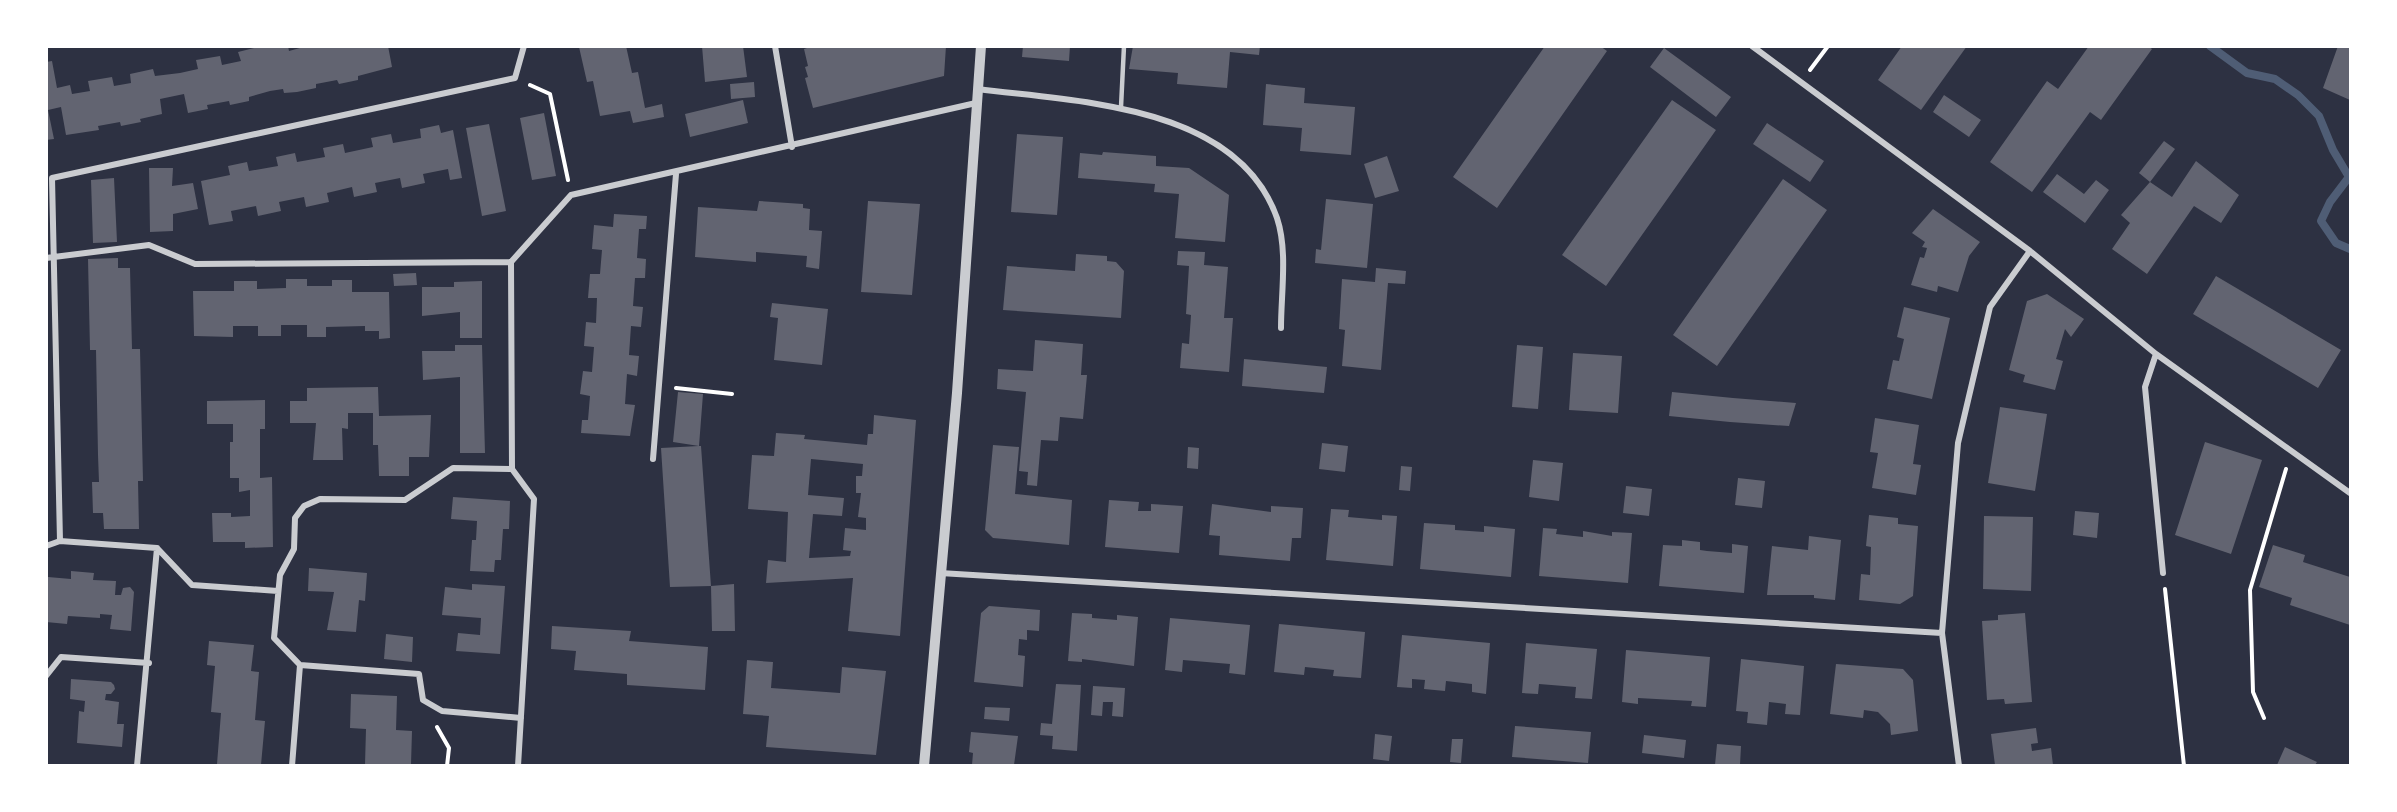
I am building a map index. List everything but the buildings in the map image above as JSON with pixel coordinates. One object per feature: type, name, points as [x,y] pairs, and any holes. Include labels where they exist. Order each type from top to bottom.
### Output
[{"type":"street","points":[[60,541],[49,257],[49,178],[514,78],[524,46]]},
{"type":"street","points":[[775,46],[792,147]]},
{"type":"street","points":[[924,765],[957,393],[981,46]]},
{"type":"street","points":[[1752,46],[2030,251],[2156,354],[2350,493]]},
{"type":"street","points":[[978,89],[1121,107],[1169,120],[1220,147],[1259,186],[1276,217],[1282,239],[1281,328]]},
{"type":"street","points":[[518,765],[534,499],[512,469],[511,262],[571,195],[675,174],[976,103]]},
{"type":"street","points":[[653,459],[675,174]]},
{"type":"street","points":[[49,257],[149,245],[195,264],[511,262]]},
{"type":"street","points":[[1959,765],[1942,633],[1958,443],[1990,307],[2030,251]]},
{"type":"street","points":[[2156,354],[2145,387],[2163,573]]},
{"type":"street","points":[[512,469],[453,468],[405,500],[320,499],[304,506],[295,518],[294,549],[280,575],[274,638],[300,665],[419,674],[423,700],[442,711],[521,718]]},
{"type":"street","points":[[46,546],[60,541],[157,548],[192,585],[278,591]]},
{"type":"street","points":[[137,765],[149,663],[157,548]]},
{"type":"street","points":[[940,573],[1942,633]]},
{"type":"street","points":[[46,676],[61,657],[149,663]]},
{"type":"street","points":[[292,765],[300,665]]},
{"type":"lane","points":[[1121,107],[1124,46]]},
{"type":"path","points":[[1801,82],[1828,46]]},
{"type":"path","points":[[514,78],[550,94],[571,195]]},
{"type":"path","points":[[659,386],[732,394]]},
{"type":"path","points":[[2264,718],[2253,692],[2250,590],[2292,451]]},
{"type":"path","points":[[2163,573],[2184,765]]},
{"type":"path","points":[[423,700],[448,747],[447,765]]},
{"type":"waterway","points":[[2210,46],[2247,73],[2275,79],[2298,95],[2319,116],[2333,150],[2349,177],[2330,202],[2321,221],[2336,243],[2350,249]]}]
